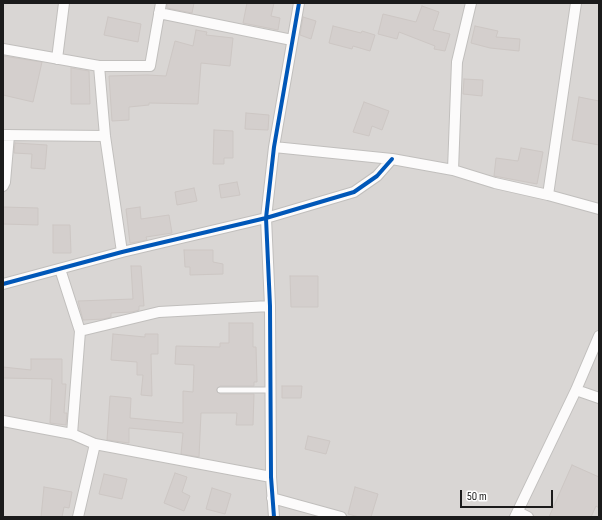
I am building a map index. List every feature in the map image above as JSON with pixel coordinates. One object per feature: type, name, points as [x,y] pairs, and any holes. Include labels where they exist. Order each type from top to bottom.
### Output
[{"type":"street","points":[[57,59],[64,3]]},
{"type":"street","points":[[274,517],[271,478],[270,306],[266,218],[274,147],[298,3]]},
{"type":"street","points":[[453,170],[457,62],[471,3]]},
{"type":"street","points":[[548,195],[576,3]]},
{"type":"street","points":[[3,49],[99,66],[150,66],[160,8],[292,40]]},
{"type":"street","points":[[99,66],[105,136],[122,252]]},
{"type":"street","points":[[3,186],[6,182],[6,135],[105,136]]},
{"type":"street","points":[[274,147],[392,159],[453,170],[495,183],[548,195],[599,209]]},
{"type":"street","points":[[3,284],[122,252],[266,218],[354,192],[377,176],[392,159]]},
{"type":"street","points":[[60,269],[80,331],[72,434]]},
{"type":"street","points":[[80,331],[159,312],[270,306]]},
{"type":"street","points":[[528,517],[516,515],[576,390],[599,336]]},
{"type":"street","points":[[576,390],[599,398]]},
{"type":"street","points":[[3,421],[72,434],[95,444],[271,478]]},
{"type":"street","points":[[78,517],[95,444]]},
{"type":"street","points":[[272,498],[341,517]]},
{"type":"lane","points":[[220,390],[271,390]]},
{"type":"shaded area","points":[[3,3],[599,3],[599,517],[3,517]]},
{"type":"building","points":[[167,3],[194,3],[192,13],[167,8]]},
{"type":"building","points":[[247,3],[274,3],[271,16],[280,18],[278,30],[243,23]]},
{"type":"building","points":[[422,6],[439,12],[433,30],[450,34],[445,51],[434,49],[435,46],[399,32],[397,39],[378,34],[383,14],[416,22]]},
{"type":"building","points":[[108,17],[141,24],[138,42],[104,35]]},
{"type":"building","points":[[303,17],[316,21],[311,39],[300,35]]},
{"type":"building","points":[[333,26],[375,35],[370,51],[353,46],[352,49],[329,43]]},
{"type":"building","points":[[475,26],[498,31],[496,37],[520,39],[519,51],[490,48],[471,43]]},
{"type":"building","points":[[196,30],[207,32],[206,35],[233,38],[230,66],[201,63],[198,104],[149,103],[149,105],[129,107],[129,120],[112,121],[109,76],[166,76],[175,41],[193,46]]},
{"type":"building","points":[[3,56],[42,62],[33,102],[3,95]]},
{"type":"building","points":[[71,68],[89,71],[90,104],[71,104]]},
{"type":"building","points":[[464,79],[483,80],[482,96],[463,94]]},
{"type":"building","points":[[579,97],[599,101],[599,145],[572,140]]},
{"type":"building","points":[[364,102],[389,111],[382,130],[372,126],[369,136],[353,132]]},
{"type":"building","points":[[246,113],[269,115],[268,130],[245,129]]},
{"type":"building","points":[[214,130],[233,131],[233,158],[224,158],[224,164],[213,164]]},
{"type":"building","points":[[15,143],[47,145],[45,169],[31,168],[32,154],[14,153]]},
{"type":"building","points":[[521,148],[543,152],[537,184],[494,176],[496,158],[518,161]]},
{"type":"building","points":[[237,182],[240,195],[221,198],[219,185]]},
{"type":"building","points":[[194,188],[197,201],[177,205],[175,192]]},
{"type":"building","points":[[3,207],[38,208],[38,225],[3,224]]},
{"type":"building","points":[[140,207],[141,219],[169,215],[172,233],[146,237],[147,240],[130,243],[126,209]]},
{"type":"building","points":[[53,225],[70,225],[71,253],[53,253]]},
{"type":"building","points":[[184,250],[213,250],[213,262],[223,264],[223,274],[190,275],[190,267],[185,267]]},
{"type":"building","points":[[131,266],[141,266],[144,306],[139,306],[139,310],[132,312],[111,313],[111,317],[104,319],[83,320],[78,301],[133,299]]},
{"type":"building","points":[[290,276],[318,276],[318,307],[291,307]]},
{"type":"building","points":[[229,323],[253,323],[253,347],[256,347],[257,382],[254,382],[254,386],[220,386],[216,390],[220,394],[254,394],[253,425],[236,425],[237,413],[201,413],[199,457],[181,454],[183,433],[129,428],[129,443],[107,440],[110,396],[131,398],[130,418],[183,423],[183,391],[193,392],[194,365],[175,364],[176,346],[220,347],[220,343],[229,343]]},
{"type":"building","points":[[113,334],[145,337],[145,334],[158,334],[158,354],[151,354],[152,396],[141,395],[143,375],[137,375],[137,362],[111,360]]},
{"type":"building","points":[[31,359],[62,359],[62,384],[66,384],[64,413],[67,413],[66,425],[50,423],[52,379],[3,378],[3,367],[31,370]]},
{"type":"building","points":[[282,386],[302,386],[301,398],[282,398]]},
{"type":"building","points":[[308,436],[330,441],[326,454],[305,449]]},
{"type":"building","points":[[572,465],[599,477],[599,508],[596,506],[591,517],[549,517]]},
{"type":"building","points":[[175,473],[187,477],[182,492],[190,496],[184,511],[164,503]]},
{"type":"building","points":[[104,474],[127,479],[122,499],[99,494]]},
{"type":"building","points":[[44,487],[72,492],[69,508],[64,507],[62,517],[41,517]]},
{"type":"building","points":[[355,487],[378,494],[371,517],[359,517],[348,514]]},
{"type":"building","points":[[212,488],[231,494],[225,514],[206,509]]},
{"type":"cycle path","points":[[274,517],[271,477],[270,306],[266,218],[274,147],[299,3]]},
{"type":"cycle path","points":[[3,284],[122,252],[266,218],[354,192],[377,176],[392,159]]}]
